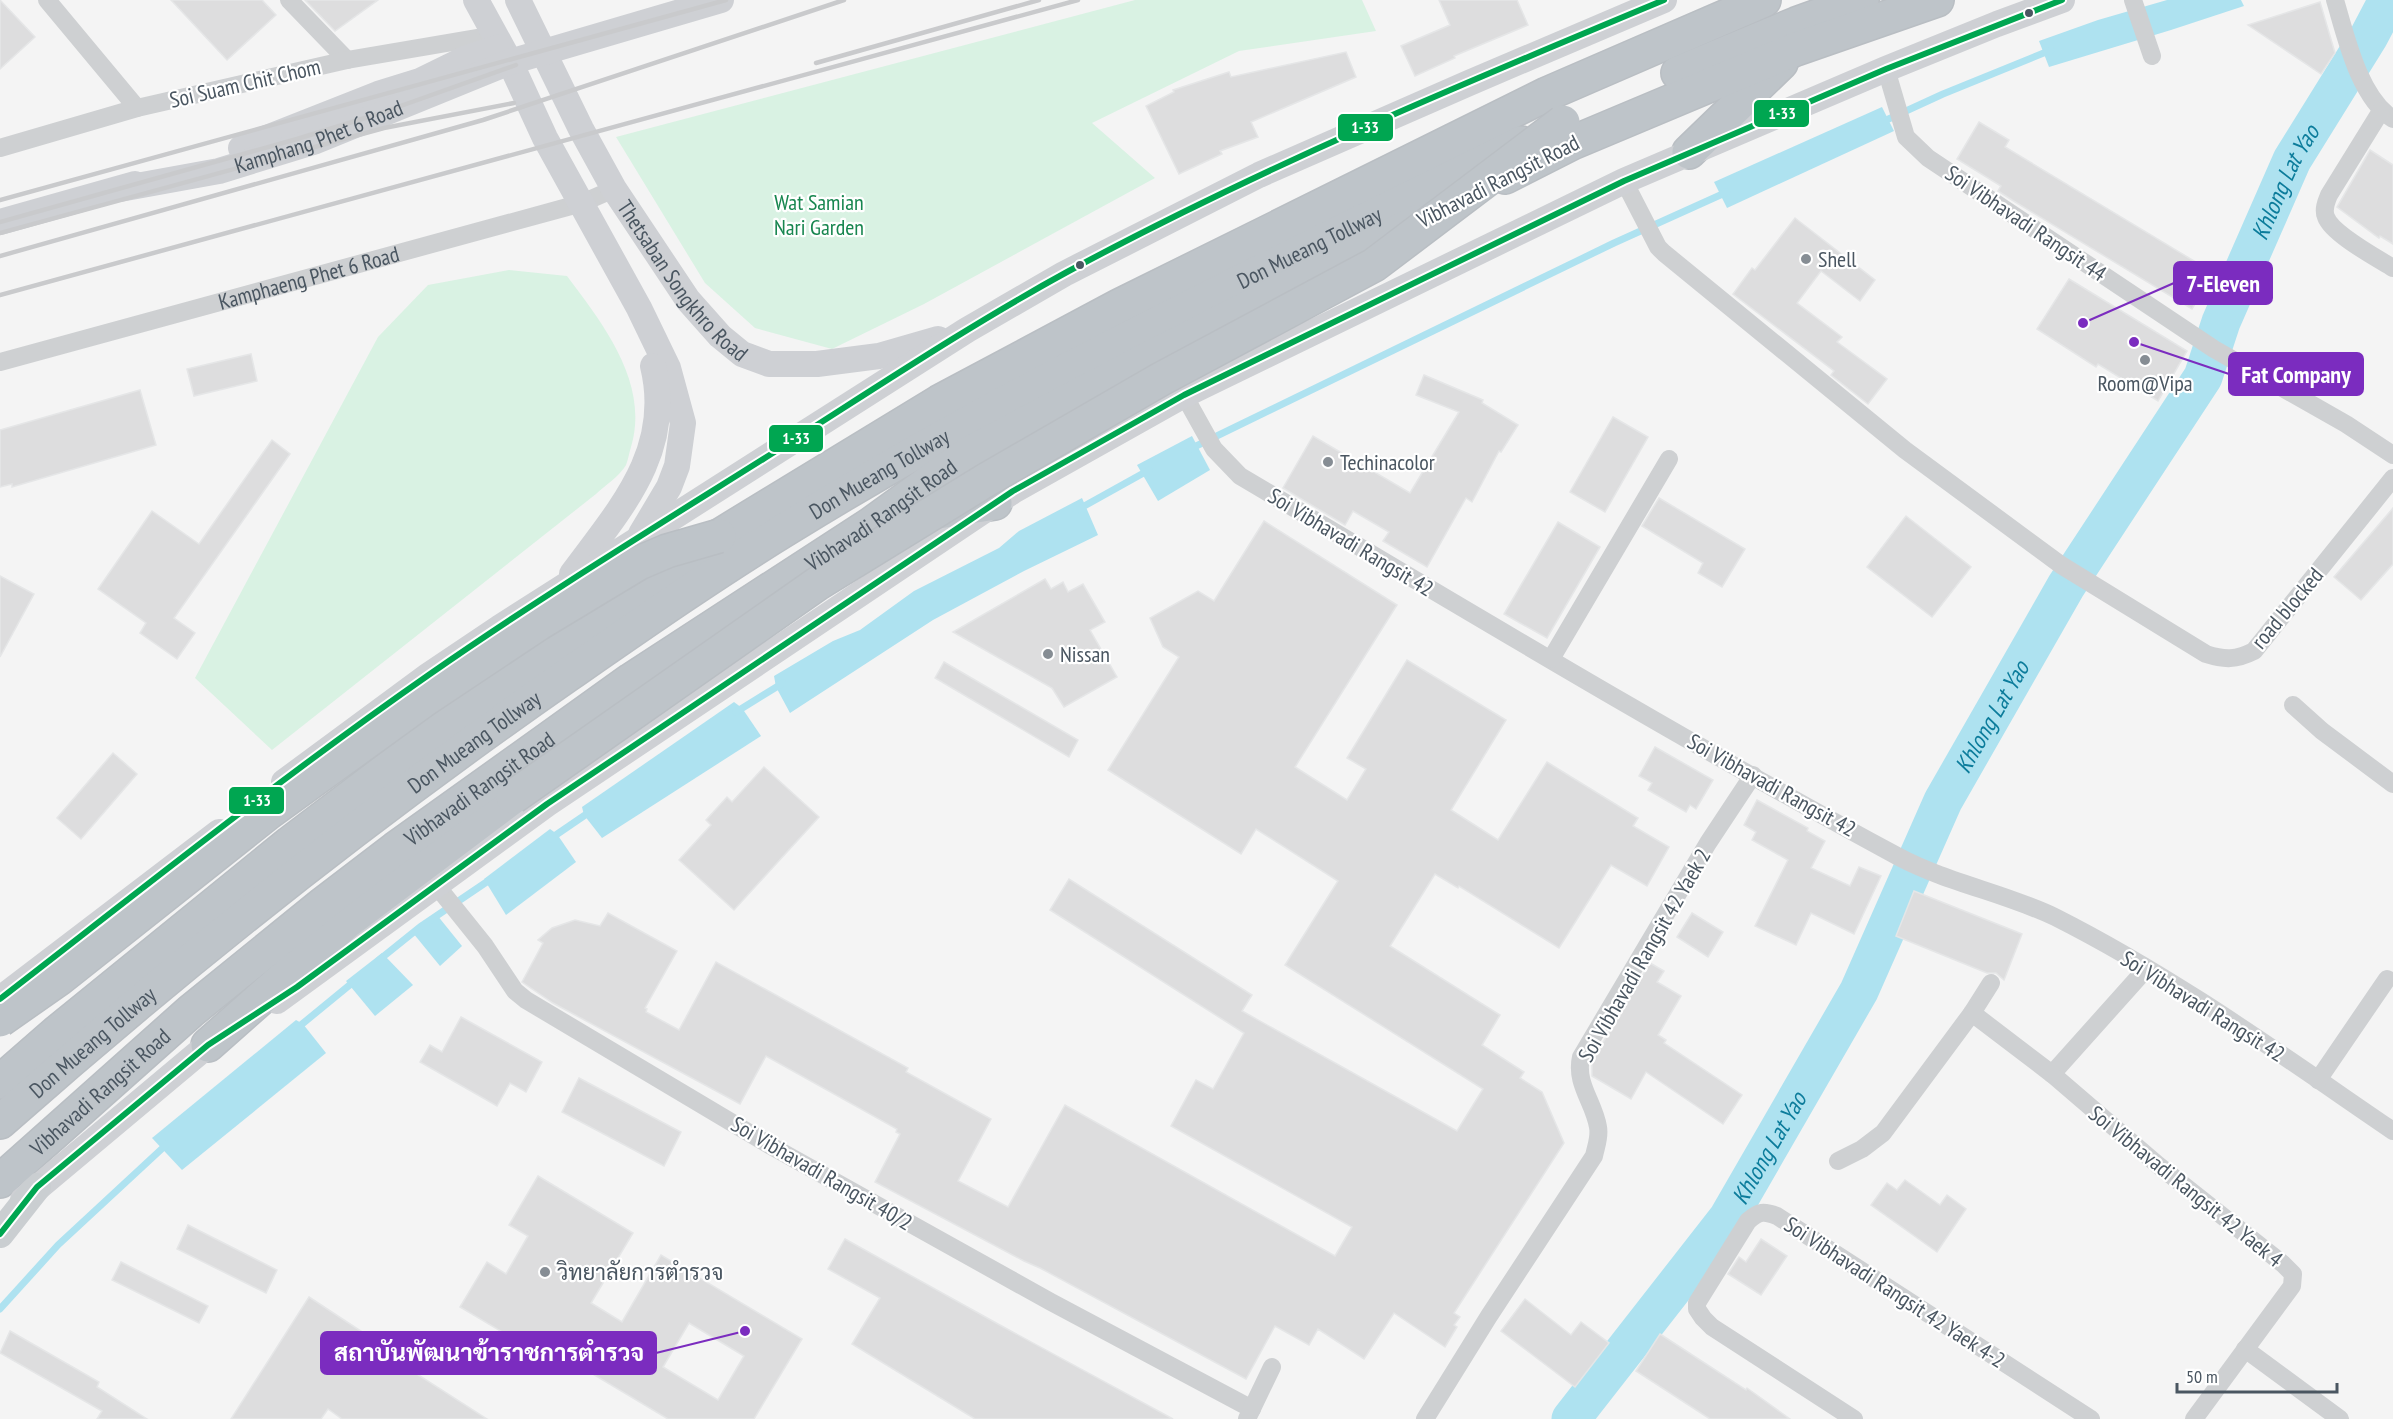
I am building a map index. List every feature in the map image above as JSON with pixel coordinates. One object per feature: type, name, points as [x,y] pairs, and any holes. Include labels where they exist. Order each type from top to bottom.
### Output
[{"type":"highway","points":[[0,1063],[146,956],[443,719],[609,595],[928,394],[1110,299],[1540,88],[1739,0]]},
{"type":"highway","name":"Don Mueang Tollway","points":[[0,1082],[56,1033],[216,903],[433,735],[719,536],[939,402],[1119,306],[1547,94],[1764,0]]},
{"type":"highway","name":"Don Mueang Tollway","points":[[0,1122],[168,977],[394,798],[616,641],[785,529],[958,429],[1127,340],[1563,122],[1796,24],[1862,0]]},
{"type":"highway","name":"Vibhavadi Rangsit Road","points":[[0,1181],[191,1011],[395,849],[631,680],[871,524],[969,453],[1147,359],[1572,143],[1796,49],[1937,0]]},
{"type":"highway","points":[[1689,152],[1796,49]]},
{"type":"highway","points":[[208,1045],[348,921],[513,797],[817,584],[986,480],[1151,385],[1374,265],[1563,122]]},
{"type":"highway","points":[[871,524],[995,502]]},
{"type":"highway","points":[[0,1020],[60,978],[268,813],[427,698],[538,624],[639,563],[667,550],[719,536]]},
{"type":"main road","name":"Thetsaban Songkhro Road","points":[[476,0],[545,138],[639,308],[668,368],[683,423],[677,466],[669,488],[640,537]]},
{"type":"main road","name":"Thetsaban Songkhro Road","points":[[518,0],[581,129],[614,189],[688,300],[720,336],[742,354],[769,364],[816,364],[879,356],[967,330]]},
{"type":"main road","points":[[502,48],[544,51],[721,0]]},
{"type":"main road","points":[[0,999],[349,733],[429,675],[563,586],[967,330],[1064,274],[1259,175],[1469,82],[1665,0]]},
{"type":"main road","name":"Vibhavadi Rangsit Road","points":[[0,1220],[208,1045],[442,893],[546,804],[995,502],[1184,395],[1624,181],[1886,69],[2062,0]]},
{"type":"main road","name":"Kamphang Phet 6 Road","points":[[0,222],[120,189],[219,171],[316,141],[502,48]]},
{"type":"main road","points":[[563,586],[627,499],[641,474],[656,430],[658,403],[656,379],[639,308]]},
{"type":"main road","points":[[0,1234],[37,1187]]},
{"type":"street","points":[[47,0],[137,108]]},
{"type":"street","points":[[289,0],[347,60]]},
{"type":"street","points":[[2133,0],[2151,51]]},
{"type":"street","points":[[2335,0],[2359,72],[2387,115],[2329,195],[2325,206],[2326,218],[2335,230],[2393,268]]},
{"type":"street","name":"Soi Suam Chit Chom","points":[[0,148],[137,108],[347,60],[502,48]]},
{"type":"street","name":"Soi Vibhavadi Rangsit 44","points":[[1886,69],[1906,137],[1928,158],[2202,341],[2346,424],[2393,455]]},
{"type":"street","name":"road blocked","points":[[1624,181],[1655,242],[1670,258],[1870,423],[2061,565],[2206,654],[2222,659],[2238,659],[2254,651],[2393,478]]},
{"type":"street","name":"Kamphaeng Phet 6 Road","points":[[0,362],[582,203],[614,189]]},
{"type":"street","name":"Soi Vibhavadi Rangsit 42","points":[[1184,395],[1220,458],[1240,476],[1551,659],[1902,858],[2051,915],[2235,1023],[2393,1131]]},
{"type":"street","points":[[1551,659],[1669,459]]},
{"type":"street","points":[[2293,705],[2322,731],[2393,784]]},
{"type":"street","name":"Soi Vibhavadi Rangsit 42 Yaek 2","points":[[1425,1419],[1594,1156],[1598,1140],[1598,1126],[1578,1069],[1581,1057],[1708,843],[1753,775]]},
{"type":"street","name":"Soi Vibhavadi Rangsit 40/2","points":[[442,893],[480,940],[505,978],[526,1000],[782,1152],[1250,1414]]},
{"type":"street","points":[[1972,1013],[2052,1074],[2145,969]]},
{"type":"street","points":[[2319,1080],[2387,978]]},
{"type":"street","points":[[1838,1161],[1862,1149],[1883,1133],[1972,1013],[1991,983]]},
{"type":"street","name":"Soi Vibhavadi Rangsit 42 Yaek 4","points":[[2052,1074],[2158,1165],[2293,1274],[2292,1286],[2194,1419]]},
{"type":"street","name":"Soi Vibhavadi Rangsit 42 Yaek 4-2","points":[[1854,1419],[1712,1327],[1697,1309],[1697,1303],[1748,1221],[1756,1214],[1765,1211],[1777,1216],[2091,1419]]},
{"type":"street","points":[[2245,1349],[2340,1419]]},
{"type":"street","points":[[1250,1414],[1272,1367]]},
{"type":"green space","name":"Wat Samian Nari Garden","points":[[1135,0],[1362,0],[1376,31],[1239,51],[1092,123],[1155,178],[924,304],[832,349],[755,328],[705,283],[616,137]]},
{"type":"green space","points":[[509,270],[567,276],[608,334],[629,377],[634,400],[635,423],[626,465],[596,494],[272,750],[195,678],[378,337],[428,285]]},
{"type":"water","points":[[2167,0],[2241,0],[2244,6],[2049,67],[2039,41],[2098,20]]},
{"type":"water","points":[[1882,107],[1894,131],[1727,208],[1714,182]]},
{"type":"water","points":[[1192,436],[1210,470],[1158,501],[1137,465]]},
{"type":"water","points":[[1082,498],[1098,535],[1024,571],[933,620],[790,713],[776,687],[774,676],[833,641],[860,630],[914,591],[999,548],[1019,531]]},
{"type":"water","points":[[734,702],[742,708],[761,736],[602,838],[584,815],[582,807]]},
{"type":"water","points":[[550,829],[557,834],[576,862],[506,915],[484,879]]},
{"type":"water","points":[[437,915],[462,946],[440,966],[413,933]]},
{"type":"water","points":[[382,953],[413,985],[375,1016],[346,981]]},
{"type":"water","points":[[296,1020],[303,1024],[326,1053],[182,1170],[152,1138]]},
{"type":"building","points":[[0,0],[35,37],[0,69]]},
{"type":"building","points":[[171,0],[262,0],[276,15],[227,60]]},
{"type":"building","points":[[305,0],[378,0],[335,31]]},
{"type":"building","points":[[1439,0],[1517,0],[1528,25],[1454,56],[1455,58],[1415,76],[1401,46],[1450,25]]},
{"type":"building","points":[[2320,2],[2335,53],[2321,74],[2248,25]]},
{"type":"building","points":[[1346,52],[1356,77],[1251,122],[1258,137],[1220,151],[1222,154],[1179,174],[1146,106],[1174,92],[1173,90],[1229,72],[1231,77]]},
{"type":"building","points":[[1979,122],[2009,140],[2005,147],[2214,273],[2192,309],[2012,200],[1998,191],[2001,186],[1957,159]]},
{"type":"building","points":[[2370,150],[2393,165],[2393,244],[2380,236],[2379,238],[2337,207]]},
{"type":"building","points":[[1795,218],[1875,280],[1860,301],[1821,271],[1797,303],[1842,337],[1837,342],[1887,379],[1868,404],[1831,375],[1834,371],[1733,294],[1752,268],[1755,270]]},
{"type":"building","points":[[2069,279],[2187,351],[2158,401],[2098,364],[2096,367],[2037,329]]},
{"type":"building","points":[[251,354],[257,381],[194,396],[187,369]]},
{"type":"building","points":[[1424,375],[1483,400],[1482,403],[1518,425],[1501,452],[1499,451],[1472,502],[1466,498],[1427,567],[1383,541],[1389,532],[1353,511],[1345,525],[1283,488],[1313,436],[1410,493],[1459,412],[1416,395]]},
{"type":"building","points":[[140,390],[156,445],[12,487],[12,484],[0,487],[0,430]]},
{"type":"building","points":[[1613,417],[1648,437],[1605,512],[1570,492]]},
{"type":"building","points":[[272,440],[290,454],[174,618],[195,633],[177,659],[140,633],[146,623],[98,589],[152,511],[199,544]]},
{"type":"building","points":[[1659,498],[1745,549],[1722,587],[1698,573],[1703,563],[1642,526]]},
{"type":"building","points":[[2393,508],[2393,564],[2361,600],[2334,577]]},
{"type":"building","points":[[1906,516],[1971,567],[1932,617],[1867,567]]},
{"type":"building","points":[[1264,521],[1397,605],[1295,767],[1347,800],[1366,769],[1347,758],[1407,660],[1506,720],[1451,810],[1498,840],[1547,762],[1638,818],[1633,826],[1669,847],[1647,886],[1611,865],[1559,948],[1459,886],[1458,888],[1435,874],[1390,946],[1500,1015],[1482,1045],[1524,1072],[1520,1078],[1542,1092],[1564,1143],[1454,1313],[1460,1317],[1445,1347],[1394,1313],[1364,1359],[1318,1329],[1309,1345],[1275,1326],[1246,1379],[875,1182],[900,1134],[896,1132],[897,1129],[766,1056],[740,1104],[553,1003],[522,982],[543,943],[538,940],[552,928],[575,920],[600,926],[608,913],[677,951],[645,1008],[646,1012],[679,1030],[716,962],[908,1068],[906,1072],[991,1119],[958,1181],[1008,1207],[1065,1105],[1335,1256],[1352,1227],[1171,1126],[1196,1080],[1213,1089],[1244,1033],[1050,910],[1069,879],[1252,995],[1242,1011],[1457,1131],[1483,1089],[1285,965],[1338,881],[1256,829],[1241,854],[1108,770],[1179,657],[1163,647],[1150,618],[1198,591],[1214,601]]},
{"type":"building","points":[[1558,522],[1600,547],[1547,638],[1504,614]]},
{"type":"building","points":[[0,576],[34,594],[0,657]]},
{"type":"building","name":"Nissan","points":[[1045,579],[1051,589],[1063,582],[1068,592],[1083,584],[1105,622],[1090,630],[1117,677],[1064,707],[1052,688],[953,632]]},
{"type":"building","points":[[944,662],[1078,740],[1069,757],[935,678]]},
{"type":"building","points":[[1655,747],[1713,780],[1696,809],[1690,805],[1686,812],[1648,790],[1652,783],[1639,776]]},
{"type":"building","points":[[113,753],[137,774],[81,839],[57,818]]},
{"type":"building","points":[[764,767],[819,817],[734,910],[679,860],[711,825],[706,820],[727,797],[732,802]]},
{"type":"building","points":[[1757,800],[1808,828],[1807,831],[1825,841],[1811,868],[1850,886],[1859,867],[1881,876],[1854,934],[1811,913],[1796,945],[1755,926],[1788,860],[1752,840],[1756,832],[1744,825]]},
{"type":"building","points":[[1914,891],[2022,934],[2004,980],[1996,973],[1987,973],[1896,936]]},
{"type":"building","points":[[1692,913],[1723,932],[1708,957],[1677,937]]},
{"type":"building","points":[[1650,963],[1664,971],[1657,982],[1681,996],[1658,1035],[1666,1040],[1664,1043],[1742,1095],[1723,1124],[1646,1072],[1631,1099],[1592,1076],[1592,1061]]},
{"type":"building","points":[[461,1017],[542,1062],[526,1092],[510,1083],[497,1106],[420,1062],[430,1045],[442,1052]]},
{"type":"building","points":[[579,1078],[681,1132],[664,1166],[562,1112]]},
{"type":"building","points":[[538,1176],[633,1233],[591,1303],[622,1322],[661,1255],[802,1339],[754,1419],[668,1419],[591,1373],[599,1359],[569,1341],[556,1364],[460,1307],[487,1262],[506,1274],[528,1236],[509,1225]],"holes":[[[689,1323],[744,1356],[718,1400],[663,1367]]]},
{"type":"building","points":[[1905,1180],[1940,1205],[1947,1195],[1966,1209],[1937,1252],[1871,1205],[1887,1183],[1897,1190]]},
{"type":"building","points":[[188,1225],[277,1270],[266,1293],[177,1249]]},
{"type":"building","points":[[845,1239],[1173,1419],[975,1419],[852,1344],[880,1298],[828,1269]]},
{"type":"building","points":[[1761,1239],[1787,1256],[1761,1295],[1728,1274],[1739,1257],[1746,1262]]},
{"type":"building","points":[[121,1262],[208,1306],[199,1323],[112,1280]]},
{"type":"building","points":[[309,1297],[373,1339],[370,1344],[487,1419],[342,1419],[328,1409],[321,1419],[231,1419]]},
{"type":"building","points":[[1525,1299],[1571,1335],[1581,1322],[1609,1343],[1575,1387],[1501,1331]]},
{"type":"building","points":[[10,1331],[99,1382],[97,1387],[147,1419],[97,1419],[102,1411],[0,1353]]},
{"type":"building","points":[[1660,1334],[1746,1390],[1747,1388],[1790,1419],[1710,1419],[1636,1371]]},
{"type":"waterway","name":"Khlong Lat Yao","points":[[1571,1419],[1728,1218],[1859,991],[1943,801],[2066,586],[2203,377],[2221,322],[2292,160],[2369,36],[2388,0]]},
{"type":"waterway","points":[[1882,122],[1943,94],[2051,50]]},
{"type":"waterway","points":[[1190,449],[1614,243],[1727,192]]},
{"type":"waterway","points":[[1077,510],[1149,470]]},
{"type":"waterway","points":[[736,712],[783,683]]},
{"type":"waterway","points":[[550,839],[591,811]]},
{"type":"waterway","points":[[379,960],[420,927],[491,879]]},
{"type":"waterway","points":[[296,1029],[357,979]]},
{"type":"waterway","points":[[0,1309],[58,1245],[167,1144]]},
{"type":"railway","points":[[0,200],[726,0]]},
{"type":"railway","points":[[0,256],[483,120],[844,0]]},
{"type":"railway","points":[[816,63],[1039,0]]},
{"type":"railway","points":[[0,295],[1078,0]]},
{"type":"railway","points":[[0,222],[297,139],[378,114],[516,65]]},
{"type":"railway","points":[[0,233],[384,128],[514,103]]},
{"type":"transit line","name":"1-33","points":[[0,999],[266,793],[430,674],[606,558],[995,313],[1140,234],[1287,162],[1664,0]]},
{"type":"transit line","name":"1-33","points":[[0,1234],[37,1187],[208,1045],[297,987],[547,804],[1013,491],[1184,395],[1624,181],[1886,69],[2062,0]]},
{"type":"place","name":"Shell","points":[[1806,259]]},
{"type":"place","name":"7-Eleven","points":[[2083,323]]},
{"type":"place","name":"Fat Company","points":[[2134,342]]},
{"type":"place","name":"Room@Vipa","points":[[2145,360]]},
{"type":"place","name":"Techinacolor","points":[[1328,462]]},
{"type":"place","name":"Nissan","points":[[1048,654]]},
{"type":"place","name":"วิทยาลัยการตำรวจ","points":[[545,1272]]},
{"type":"place","name":"สถาบันพัฒนาข้าราชการตำรวจ","points":[[745,1331]]}]
